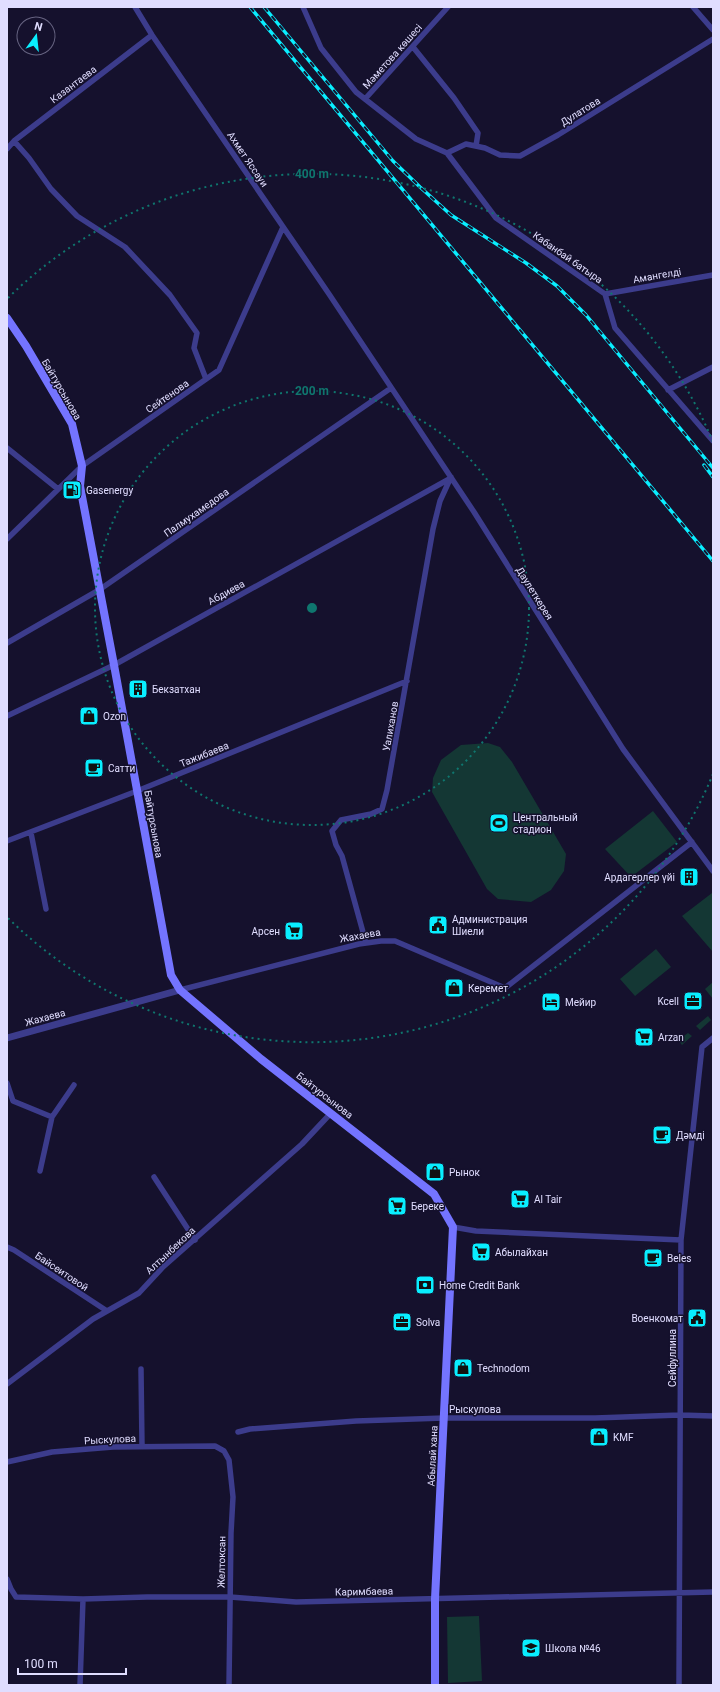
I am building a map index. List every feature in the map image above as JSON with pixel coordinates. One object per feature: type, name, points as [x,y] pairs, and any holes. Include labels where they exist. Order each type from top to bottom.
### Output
[{"type":"main road","name":"Байтурсынова","points":[[7,318],[26,346],[72,424],[82,466],[80,486],[138,791],[171,975],[180,990],[261,1058],[434,1194],[453,1227]]},
{"type":"main road","name":"Абылай хана","points":[[435,1685],[436,1599],[453,1227]]},
{"type":"street","name":"Ахмет Яссауи","points":[[135,7],[152,35],[347,321]]},
{"type":"street","points":[[303,7],[321,48],[356,92],[416,139],[447,153]]},
{"type":"street","name":"Мәметова көшесі","points":[[365,99],[448,7]]},
{"type":"street","points":[[693,7],[713,30]]},
{"type":"street","name":"Казантаева","points":[[7,148],[14,141],[152,35]]},
{"type":"street","name":"Дулатова","points":[[447,153],[466,144],[485,148],[500,155],[520,156],[558,135],[713,39]]},
{"type":"street","points":[[413,47],[454,98],[478,133],[476,146]]},
{"type":"street","points":[[14,141],[29,158],[51,189],[77,216],[125,248],[170,295],[197,333],[194,348],[206,379]]},
{"type":"street","name":"Кабанбай батыра","points":[[447,153],[496,218],[605,294],[615,328],[713,441]]},
{"type":"street","name":"Сейтенова","points":[[7,539],[82,466],[219,370],[283,227]]},
{"type":"street","name":"Амангелді","points":[[605,294],[713,275]]},
{"type":"street","name":"Даулеткерея","points":[[347,321],[451,478],[623,749],[713,871]]},
{"type":"street","points":[[668,390],[713,367]]},
{"type":"street","name":"Палмухамедова","points":[[7,643],[99,590],[391,388]]},
{"type":"street","points":[[7,448],[58,489]]},
{"type":"street","name":"Абдиева","points":[[7,716],[114,665],[451,478]]},
{"type":"street","name":"Уалиханов","points":[[366,943],[342,856],[332,831],[340,820],[371,814],[382,809],[387,790],[407,681],[433,529],[440,501],[451,478]]},
{"type":"street","name":"Тажибаева","points":[[7,841],[138,791],[407,681]]},
{"type":"street","points":[[31,833],[46,909]]},
{"type":"street","name":"Жахаева","points":[[7,1038],[180,990],[366,943],[395,941],[505,988],[692,842]]},
{"type":"street","name":"Сейфуллина","points":[[679,1685],[681,1240],[702,1047],[713,1038]]},
{"type":"street","points":[[7,1083],[13,1100],[52,1117]]},
{"type":"street","points":[[40,1172],[52,1117],[74,1085]]},
{"type":"street","name":"Алтынбекова","points":[[7,1384],[93,1319],[139,1293],[163,1267],[302,1144],[331,1112]]},
{"type":"street","points":[[154,1177],[194,1240]]},
{"type":"street","points":[[453,1227],[476,1231],[681,1240]]},
{"type":"street","name":"Байсеитовой","points":[[7,1247],[14,1250],[107,1311]]},
{"type":"street","points":[[142,1369],[142,1446]]},
{"type":"street","name":"Рыскулова","points":[[238,1432],[250,1429],[356,1421],[444,1418],[595,1418],[680,1415],[713,1416]]},
{"type":"street","name":"Рыскулова","points":[[7,1462],[52,1452],[142,1446],[216,1446]]},
{"type":"street","name":"Желтоксан","points":[[216,1446],[224,1452],[230,1460],[233,1497],[229,1685]]},
{"type":"street","name":"Каримбаева","points":[[7,1579],[16,1597],[83,1599],[230,1597],[296,1602],[713,1592]]},
{"type":"street","points":[[80,1685],[83,1599]]},
{"type":"green space","name":"Центральный стадион","points":[[488,743],[500,747],[512,762],[566,854],[564,871],[551,890],[531,902],[498,899],[487,889],[432,792],[433,778],[441,760],[461,745]]},
{"type":"green space","points":[[653,811],[677,842],[631,877],[605,849]]},
{"type":"green space","points":[[713,893],[713,952],[682,916]]},
{"type":"green space","points":[[656,949],[671,967],[635,996],[620,979]]},
{"type":"green space","points":[[713,982],[713,999],[705,989]]},
{"type":"green space","points":[[708,1016],[711,1020],[700,1030],[696,1026]]},
{"type":"green space","points":[[688,1033],[692,1036],[682,1045],[678,1040]]},
{"type":"green space","points":[[479,1616],[482,1681],[448,1683],[447,1617]]},
{"type":"railway","points":[[250,7],[713,561]]},
{"type":"railway","points":[[264,7],[393,161],[420,187],[451,215],[526,263],[557,286],[586,315],[713,468]]},
{"type":"railway","points":[[704,465],[713,477]]},
{"type":"place","name":"Gasenergy","points":[[72,490]]},
{"type":"place","name":"Бекзатхан","points":[[138,689]]},
{"type":"place","name":"Ozon","points":[[89,716]]},
{"type":"place","name":"Сатти","points":[[94,768]]},
{"type":"place","name":"Центральный стадион","points":[[499,823]]},
{"type":"place","name":"Ардагерлер үйі","points":[[689,877]]},
{"type":"place","name":"Администрация Шиели","points":[[438,925]]},
{"type":"place","name":"Арсен","points":[[294,931]]},
{"type":"place","name":"Керемет","points":[[454,988]]},
{"type":"place","name":"Kcell","points":[[693,1001]]},
{"type":"place","name":"Мейир","points":[[551,1002]]},
{"type":"place","name":"Arzan","points":[[644,1037]]},
{"type":"place","name":"Дәмді","points":[[662,1135]]},
{"type":"place","name":"Рынок","points":[[435,1172]]},
{"type":"place","name":"Al Tair","points":[[520,1199]]},
{"type":"place","name":"Береке","points":[[397,1206]]},
{"type":"place","name":"Абылайхан","points":[[481,1252]]},
{"type":"place","name":"Beles","points":[[653,1258]]},
{"type":"place","name":"Home Credit Bank","points":[[425,1285]]},
{"type":"place","name":"Военкомат","points":[[697,1318]]},
{"type":"place","name":"Solva","points":[[402,1322]]},
{"type":"place","name":"Technodom","points":[[463,1368]]},
{"type":"place","name":"KMF","points":[[599,1437]]},
{"type":"place","name":"Школа №46","points":[[531,1648]]}]
